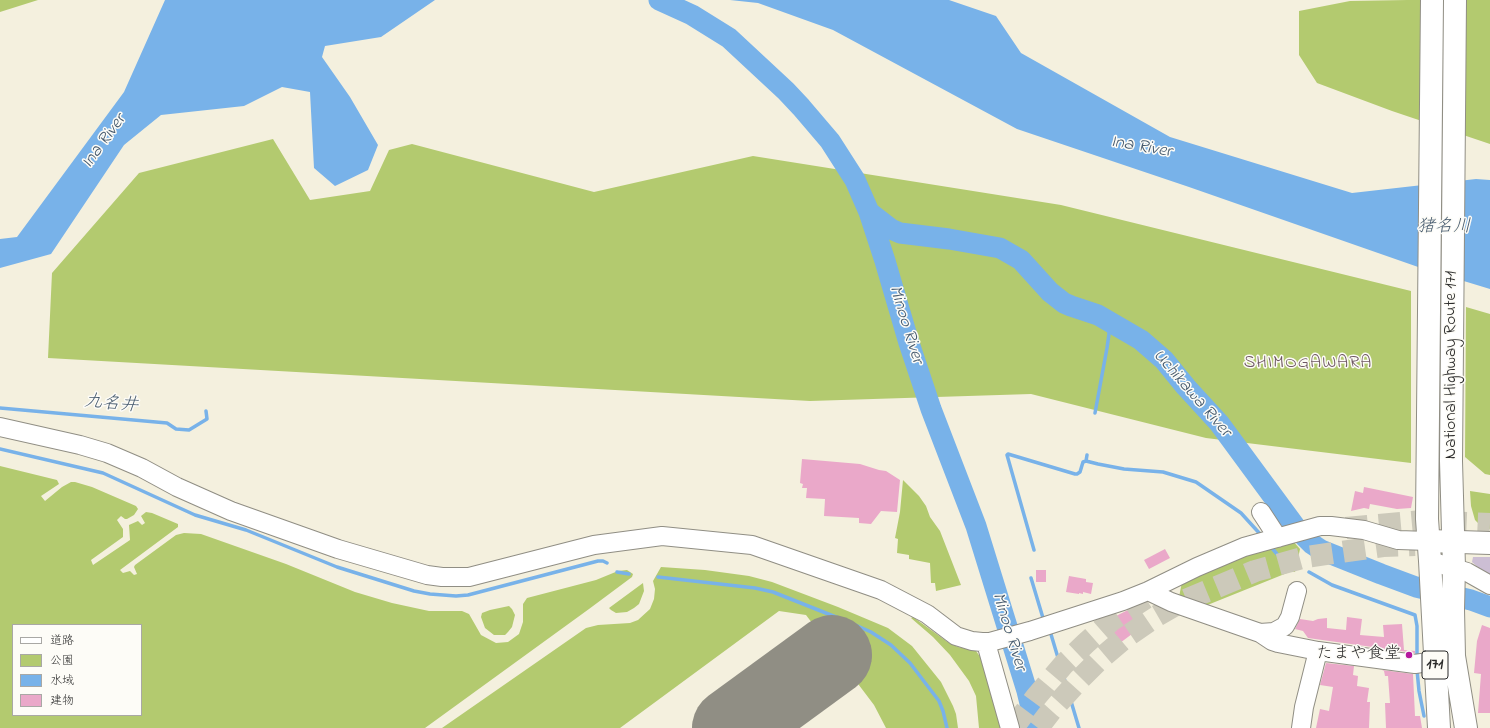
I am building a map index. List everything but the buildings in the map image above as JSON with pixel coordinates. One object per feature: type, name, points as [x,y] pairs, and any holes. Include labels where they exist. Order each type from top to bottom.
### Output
[{"type":"main road","name":"National Highway Route 171","points":[[1432,0],[1427,519],[1432,602],[1445,659],[1466,728]]},
{"type":"main road","name":"National Highway Route 171","points":[[1439,728],[1445,659],[1453,609],[1454,573],[1451,461],[1455,0]]},
{"type":"main road","points":[[1430,558],[1453,541],[1490,543]]},
{"type":"main road","points":[[1445,659],[1457,728]]},
{"type":"street","points":[[0,427],[80,445],[107,453],[142,468],[177,487],[231,511],[338,549],[427,575],[442,577],[469,577],[594,545],[662,536],[752,545],[881,590],[927,614],[956,636],[972,641],[988,642],[1123,601],[1244,548],[1326,526],[1364,530],[1398,540],[1454,573],[1468,572],[1490,585]]},
{"type":"street","points":[[1261,512],[1282,537]]},
{"type":"street","points":[[1148,591],[1171,602],[1260,633],[1278,643],[1318,651],[1415,664],[1445,659]]},
{"type":"street","points":[[1260,633],[1274,632],[1285,626],[1290,617],[1297,591]]},
{"type":"street","points":[[988,642],[1010,728]]},
{"type":"street","points":[[1301,728],[1304,707],[1318,651]]},
{"type":"shaded area","points":[[1473,557],[1490,557],[1490,578],[1472,562]]},
{"type":"green space","points":[[0,0],[38,0],[0,12]]},
{"type":"green space","points":[[1490,0],[1490,144],[1392,111],[1317,83],[1299,55],[1299,11],[1350,1]]},
{"type":"green space","points":[[273,139],[310,200],[370,191],[389,150],[412,144],[594,192],[753,156],[1061,205],[1411,291],[1411,463],[1206,438],[1031,394],[810,401],[48,358],[52,273],[139,173]]},
{"type":"green space","points":[[1466,307],[1490,314],[1490,475],[1485,474],[1465,457]]},
{"type":"green space","points":[[0,466],[57,480],[59,484],[41,496],[45,501],[62,487],[71,482],[75,482],[92,487],[136,506],[138,509],[134,515],[127,519],[121,516],[117,520],[123,529],[123,537],[91,560],[93,565],[130,540],[129,525],[138,521],[142,525],[145,523],[141,516],[146,512],[152,513],[178,524],[178,527],[120,570],[123,573],[130,571],[134,575],[137,574],[134,567],[135,565],[176,535],[184,533],[201,534],[286,564],[355,592],[392,603],[429,611],[462,611],[469,614],[481,635],[496,643],[508,642],[519,634],[523,622],[523,604],[527,598],[596,580],[618,571],[627,570],[633,574],[632,577],[589,609],[425,728],[0,728]]},
{"type":"green space","points":[[903,480],[919,496],[926,506],[930,517],[940,531],[961,585],[936,591],[935,583],[931,583],[930,563],[909,559],[909,555],[897,553],[898,539],[895,538],[900,512]]},
{"type":"green space","points":[[1470,491],[1490,494],[1490,529],[1481,526],[1475,520],[1471,506]]},
{"type":"green space","points":[[1293,541],[1300,549],[1295,572],[1288,571],[1287,573],[1205,606],[1179,597],[1182,582],[1246,554]]},
{"type":"green space","points":[[661,567],[705,570],[749,576],[772,582],[888,628],[912,646],[941,682],[956,714],[958,728],[886,728],[874,705],[806,615],[779,611],[620,728],[442,728],[586,628],[598,625],[630,623],[638,620],[650,609],[654,599],[655,589],[653,581]]},
{"type":"green space","points":[[643,583],[644,591],[639,604],[634,608],[627,612],[616,613],[609,608]]},
{"type":"green space","points":[[509,606],[515,615],[512,627],[505,635],[494,635],[485,628],[481,617],[482,613]]},
{"type":"green space","points":[[913,617],[949,643],[958,647],[976,651],[981,658],[1002,728],[979,728],[976,696],[969,681],[950,655],[933,637],[911,618]]},
{"type":"water","name":"Ina River","points":[[165,0],[435,0],[381,37],[325,46],[322,57],[350,97],[378,145],[368,170],[335,186],[314,168],[310,92],[282,87],[244,106],[161,115],[124,145],[51,254],[0,268],[0,239],[17,237],[124,92]]},
{"type":"water","name":"猪名川","points":[[730,0],[949,0],[996,16],[1021,53],[1170,137],[1352,193],[1476,179],[1490,180],[1490,289],[1421,268],[1017,129],[833,30],[758,3]]},
{"type":"waterway","name":"Minoo River","points":[[659,0],[692,15],[729,38],[801,107],[830,141],[855,180],[869,212],[931,409],[976,526],[1027,691],[1036,728]]},
{"type":"waterway","name":"Uchikawa River","points":[[869,212],[891,229],[900,233],[949,239],[1000,248],[1021,260],[1050,292],[1064,303],[1098,315],[1141,340],[1164,360],[1219,423],[1297,529],[1312,544],[1321,550],[1416,587],[1471,600],[1490,607]]},
{"type":"waterway","points":[[1095,413],[1109,334],[1108,321]]},
{"type":"waterway","name":"九名井","points":[[0,408],[167,423],[176,429],[189,430],[207,419],[206,411]]},
{"type":"waterway","points":[[0,449],[103,473],[195,515],[246,530],[337,567],[414,591],[456,596],[468,595],[598,561],[607,563]]},
{"type":"waterway","points":[[1034,550],[1007,455],[1008,454],[1075,474],[1080,472],[1083,462],[1086,461]]},
{"type":"waterway","points":[[1087,455],[1086,461],[1098,464],[1124,469],[1163,472],[1196,482],[1241,513],[1261,535]]},
{"type":"waterway","points":[[1271,547],[1283,561],[1297,566]]},
{"type":"waterway","points":[[617,572],[629,574]]},
{"type":"waterway","points":[[1309,572],[1332,585],[1415,615],[1417,626],[1417,659]]},
{"type":"waterway","points":[[658,577],[755,588],[773,592],[871,632],[891,645],[910,663],[939,701],[947,728]]},
{"type":"waterway","points":[[1031,578],[1043,618]]},
{"type":"waterway","points":[[1050,631],[1079,728]]},
{"type":"waterway","points":[[1417,670],[1424,716]]},
{"type":"runway","points":[[732,728],[832,655]]},
{"type":"tunnel","points":[[1346,528],[1422,521],[1490,524]]},
{"type":"tunnel","points":[[1038,728],[1051,711],[1100,659],[1126,637],[1155,617],[1181,602],[1255,571],[1306,557],[1383,546],[1415,545]]},
{"type":"tunnel","points":[[1013,728],[1036,697],[1064,664],[1112,620],[1155,592]]},
{"type":"place","name":"たまや食堂","points":[[1409,655]]},
{"type":"district","name":"SHIMOGAWARA","points":[[1308,364]]}]
